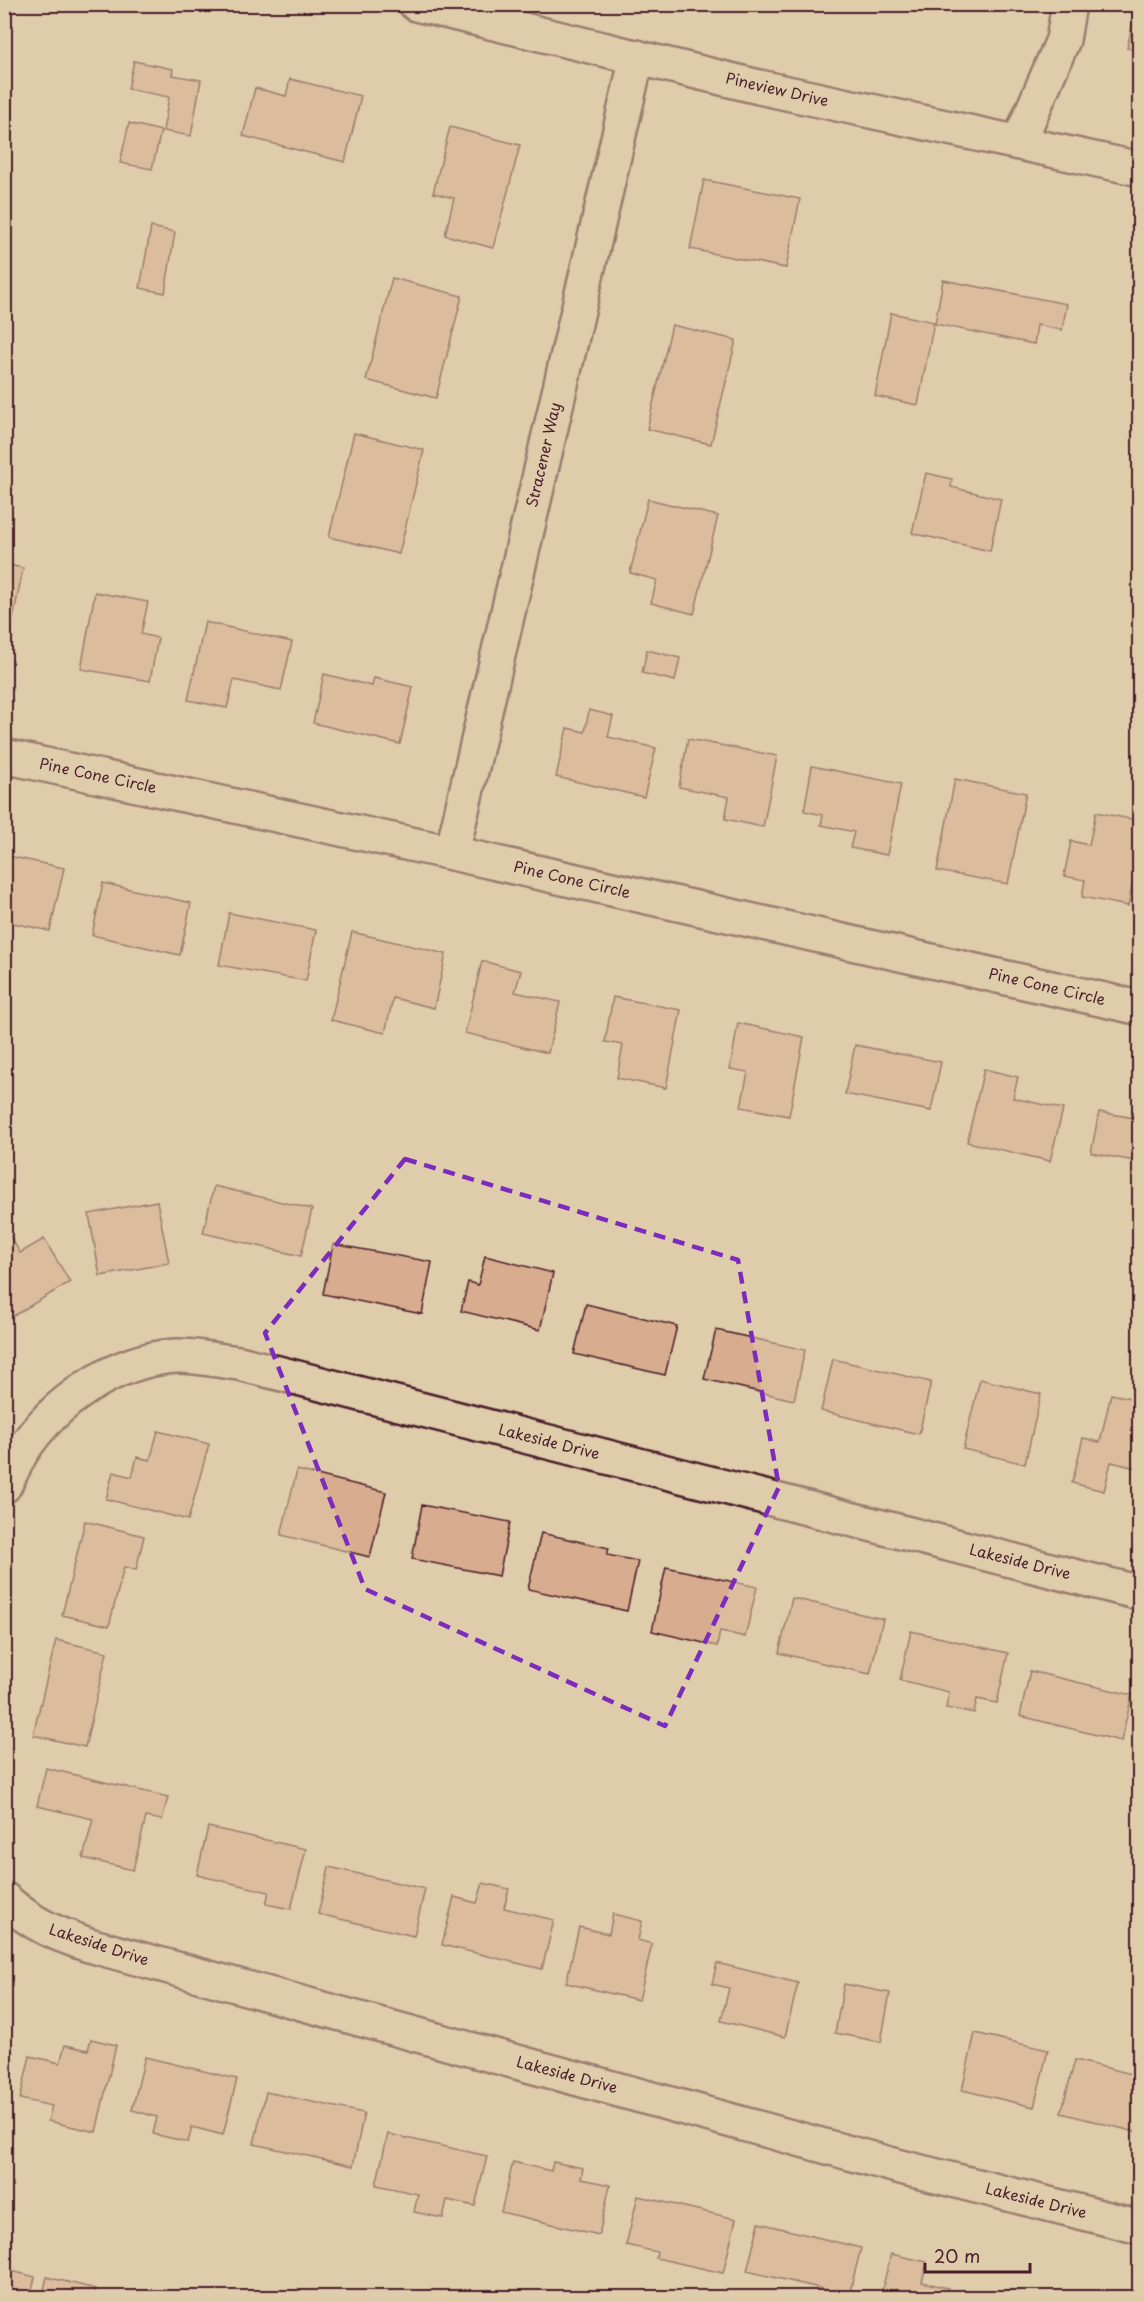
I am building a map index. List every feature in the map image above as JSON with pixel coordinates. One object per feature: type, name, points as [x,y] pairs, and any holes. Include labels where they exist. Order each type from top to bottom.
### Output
[{"type":"street","name":"Pineview Drive","points":[[416,4],[759,87],[1140,169]]},
{"type":"street","points":[[1019,142],[1063,40],[1069,4]]},
{"type":"street","name":"Stracener Way","points":[[452,853],[637,57]]},
{"type":"street","name":"Pine Cone Circle","points":[[4,756],[452,853],[1140,1008]]},
{"type":"street","name":"Lakeside Drive","points":[[4,1486],[22,1452],[53,1414],[73,1395],[126,1366],[151,1358],[178,1356],[239,1363],[1140,1593]]},
{"type":"street","name":"Lakeside Drive","points":[[4,1899],[18,1912],[49,1931],[89,1945],[874,2159],[1140,2227]]},
{"type":"highlighted area","points":[[405,1159],[738,1260],[779,1487],[665,1726],[365,1589],[265,1333]]},
{"type":"building","points":[[1137,4],[1140,4],[1140,51],[1127,48]]},
{"type":"building","points":[[134,61],[173,69],[172,75],[201,80],[191,136],[163,131],[169,97],[128,89]]},
{"type":"building","points":[[290,79],[361,96],[345,162],[243,136],[255,88],[286,96]]},
{"type":"building","points":[[129,123],[161,131],[152,169],[120,163]]},
{"type":"building","points":[[450,127],[520,145],[493,248],[445,235],[454,198],[433,193]]},
{"type":"building","points":[[704,180],[800,199],[786,268],[690,249]]},
{"type":"building","points":[[151,227],[175,232],[165,293],[140,288]]},
{"type":"building","points":[[392,278],[462,296],[436,398],[366,380]]},
{"type":"building","points":[[943,280],[1067,304],[1062,330],[1037,325],[1034,344],[935,324]]},
{"type":"building","points":[[891,313],[934,322],[918,405],[875,396]]},
{"type":"building","points":[[672,325],[736,340],[711,444],[647,429]]},
{"type":"building","points":[[354,433],[424,450],[399,554],[329,537]]},
{"type":"building","points":[[926,473],[952,479],[951,487],[1001,499],[990,551],[912,533]]},
{"type":"building","points":[[648,499],[718,516],[694,614],[651,603],[657,580],[630,573]]},
{"type":"building","points":[[4,564],[23,568],[8,645],[4,645]]},
{"type":"building","points":[[95,592],[148,602],[141,634],[158,638],[150,681],[81,669]]},
{"type":"building","points":[[205,622],[292,642],[281,690],[234,680],[227,708],[188,700]]},
{"type":"building","points":[[647,650],[680,658],[675,681],[642,673]]},
{"type":"building","points":[[324,674],[372,686],[374,678],[413,687],[400,744],[313,723]]},
{"type":"building","points":[[589,710],[613,716],[608,737],[656,748],[644,797],[556,777],[567,728],[585,732]]},
{"type":"building","points":[[688,739],[777,756],[763,827],[725,819],[729,797],[679,787]]},
{"type":"building","points":[[812,766],[901,784],[887,855],[850,848],[854,832],[821,825],[823,815],[804,811]]},
{"type":"building","points":[[955,779],[1026,793],[1008,884],[937,871]]},
{"type":"building","points":[[1096,812],[1140,821],[1140,847],[1128,906],[1082,897],[1085,880],[1064,876],[1071,841],[1089,845]]},
{"type":"building","points":[[4,855],[64,868],[50,931],[4,921]]},
{"type":"building","points":[[103,883],[191,903],[180,955],[92,935]]},
{"type":"building","points":[[229,913],[316,930],[306,981],[219,965]]},
{"type":"building","points":[[352,932],[446,954],[434,1008],[393,998],[385,1033],[331,1020]]},
{"type":"building","points":[[482,961],[521,971],[515,992],[560,1002],[548,1053],[465,1033]]},
{"type":"building","points":[[613,997],[681,1010],[666,1088],[617,1078],[623,1045],[605,1042]]},
{"type":"building","points":[[738,1023],[804,1037],[789,1116],[741,1107],[748,1072],[730,1069]]},
{"type":"building","points":[[855,1045],[941,1062],[931,1111],[845,1094]]},
{"type":"building","points":[[984,1069],[1018,1077],[1013,1098],[1063,1109],[1050,1161],[967,1142]]},
{"type":"building","points":[[1099,1112],[1140,1119],[1140,1162],[1091,1153]]},
{"type":"building","points":[[214,1186],[312,1209],[301,1256],[203,1233]]},
{"type":"building","points":[[157,1201],[169,1263],[100,1276],[89,1214]]},
{"type":"building","points":[[5,1227],[20,1253],[44,1239],[70,1282],[5,1321]]},
{"type":"building","points":[[333,1244],[432,1262],[422,1314],[323,1294]]},
{"type":"building","points":[[485,1256],[553,1273],[540,1330],[461,1311],[468,1282],[478,1285]]},
{"type":"building","points":[[586,1304],[677,1326],[665,1375],[574,1354]]},
{"type":"building","points":[[716,1330],[805,1350],[794,1400],[704,1379]]},
{"type":"building","points":[[833,1359],[931,1382],[919,1434],[821,1411]]},
{"type":"building","points":[[980,1379],[1041,1394],[1025,1464],[963,1449]]},
{"type":"building","points":[[1111,1394],[1140,1400],[1140,1469],[1111,1462],[1104,1491],[1072,1483],[1083,1438],[1100,1442]]},
{"type":"building","points":[[158,1431],[209,1444],[188,1520],[106,1499],[113,1472],[132,1477],[137,1457],[150,1460]]},
{"type":"building","points":[[297,1470],[386,1492],[370,1557],[281,1535]]},
{"type":"building","points":[[422,1505],[510,1522],[499,1576],[412,1559]]},
{"type":"building","points":[[85,1521],[144,1536],[136,1570],[124,1567],[109,1626],[62,1615]]},
{"type":"building","points":[[541,1533],[609,1548],[607,1555],[638,1561],[627,1611],[528,1589]]},
{"type":"building","points":[[666,1567],[757,1587],[745,1637],[720,1631],[717,1646],[652,1631]]},
{"type":"building","points":[[792,1598],[883,1619],[870,1674],[779,1653]]},
{"type":"building","points":[[911,1631],[1008,1653],[997,1703],[977,1699],[974,1713],[946,1708],[949,1692],[900,1680]]},
{"type":"building","points":[[56,1640],[107,1652],[85,1747],[33,1735]]},
{"type":"building","points":[[1030,1671],[1132,1695],[1121,1741],[1020,1716]]},
{"type":"building","points":[[46,1768],[168,1797],[162,1820],[146,1817],[133,1870],[83,1858],[93,1819],[37,1806]]},
{"type":"building","points":[[208,1827],[306,1849],[291,1909],[266,1904],[269,1892],[197,1875]]},
{"type":"building","points":[[329,1867],[425,1889],[414,1936],[318,1914]]},
{"type":"building","points":[[483,1883],[509,1889],[504,1908],[554,1920],[542,1969],[442,1945],[454,1897],[477,1903]]},
{"type":"building","points":[[613,1914],[642,1921],[638,1940],[652,1944],[639,2000],[566,1983],[579,1927],[609,1934]]},
{"type":"building","points":[[717,1963],[798,1983],[785,2037],[721,2021],[729,1988],[712,1984]]},
{"type":"building","points":[[844,1984],[890,1993],[881,2042],[835,2033]]},
{"type":"building","points":[[975,2033],[1048,2050],[1034,2107],[962,2090]]},
{"type":"building","points":[[91,2039],[116,2045],[96,2132],[48,2121],[52,2106],[20,2099],[30,2056],[60,2063],[65,2045],[88,2050]]},
{"type":"building","points":[[145,2057],[237,2079],[223,2135],[192,2127],[188,2142],[153,2134],[157,2117],[132,2110]]},
{"type":"building","points":[[1075,2060],[1140,2076],[1140,2133],[1061,2113]]},
{"type":"building","points":[[266,2092],[364,2113],[353,2166],[254,2144]]},
{"type":"building","points":[[388,2134],[487,2156],[475,2206],[447,2200],[443,2218],[414,2212],[418,2194],[376,2185]]},
{"type":"building","points":[[513,2162],[551,2171],[553,2162],[583,2168],[581,2179],[610,2185],[599,2235],[501,2212]]},
{"type":"building","points":[[638,2196],[736,2219],[723,2273],[656,2258],[657,2252],[626,2245]]},
{"type":"building","points":[[759,2223],[861,2248],[849,2295],[747,2271]]},
{"type":"building","points":[[891,2254],[927,2262],[922,2282],[948,2288],[946,2298],[880,2298]]},
{"type":"building","points":[[4,2269],[35,2277],[30,2298],[4,2298]]},
{"type":"building","points":[[47,2277],[96,2289],[94,2298],[42,2298]]},
{"type":"building","points":[[1007,2290],[1038,2298],[1006,2298]]}]
